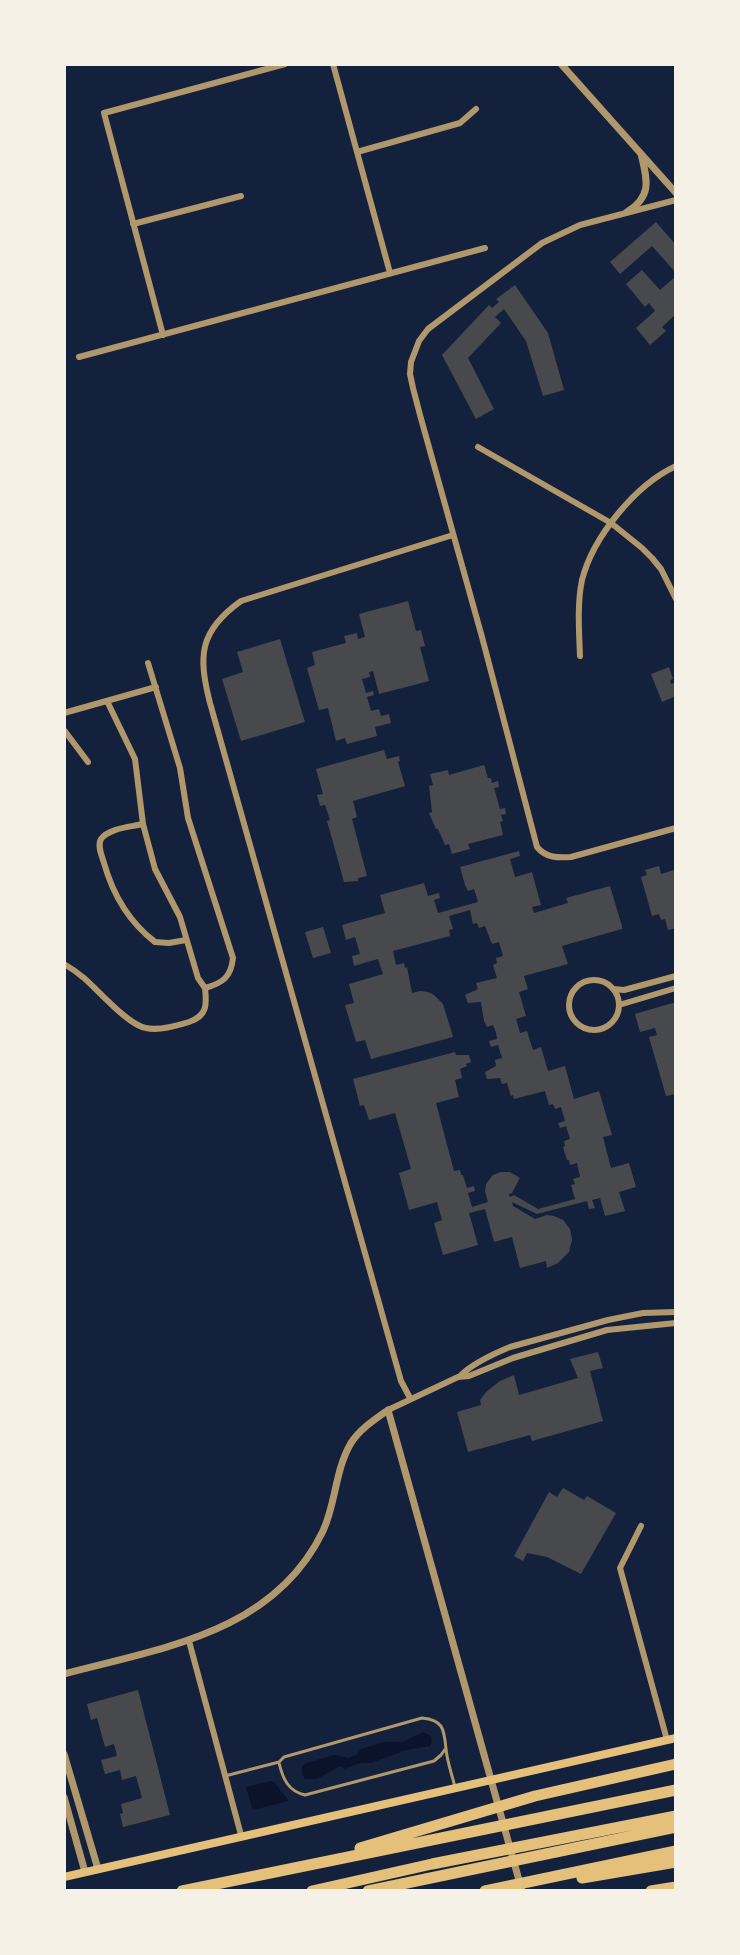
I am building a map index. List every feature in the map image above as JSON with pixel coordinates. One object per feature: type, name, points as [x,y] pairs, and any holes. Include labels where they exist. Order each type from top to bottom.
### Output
[{"type":"highway","points":[[291,1868],[535,1796],[676,1764]]},
{"type":"highway","points":[[182,1891],[676,1790]]},
{"type":"highway","points":[[368,1891],[514,1862],[544,1849],[676,1816]]},
{"type":"highway","points":[[312,1891],[511,1849],[544,1849],[676,1827]]},
{"type":"highway","points":[[485,1891],[676,1851]]},
{"type":"highway","points":[[502,1891],[676,1862]]},
{"type":"highway","points":[[651,1891],[676,1887]]},
{"type":"main road","points":[[64,1877],[672,1739]]},
{"type":"street","points":[[163,335],[104,113],[285,64]]},
{"type":"street","points":[[333,64],[390,273]]},
{"type":"street","points":[[561,64],[676,193]]},
{"type":"street","points":[[357,152],[460,123],[476,109]]},
{"type":"street","points":[[627,212],[636,207],[646,191],[641,152]]},
{"type":"street","points":[[133,224],[241,196]]},
{"type":"street","points":[[676,200],[566,231],[542,243],[428,329],[414,351],[410,374],[535,840],[541,852],[558,858],[571,857],[676,828]]},
{"type":"street","points":[[79,357],[485,248]]},
{"type":"street","points":[[478,447],[611,523],[652,558],[676,599]]},
{"type":"street","points":[[580,656],[581,583],[588,561],[611,523],[652,480],[676,466]]},
{"type":"street","points":[[410,1398],[401,1381],[225,758],[203,676],[203,653],[215,625],[241,601],[453,535]]},
{"type":"street","points":[[148,663],[180,768],[188,818],[233,958],[232,969],[222,983],[205,988]]},
{"type":"street","points":[[64,713],[156,687]]},
{"type":"street","points":[[64,964],[84,978],[132,1023],[145,1028],[160,1028],[196,1019],[207,1005],[205,988],[198,978],[180,917],[155,869],[143,824],[135,759],[107,701]]},
{"type":"street","points":[[64,730],[88,762]]},
{"type":"street","points":[[143,824],[110,832],[102,838],[99,846],[109,883],[119,902],[155,942],[186,940]]},
{"type":"street","points":[[614,989],[624,990],[676,976]]},
{"type":"street","points":[[594,979],[614,989],[619,1005],[611,1023],[591,1030],[577,1024],[569,1002],[577,986],[594,979]]},
{"type":"street","points":[[619,1005],[676,988]]},
{"type":"street","points":[[64,1674],[189,1641],[245,1616],[278,1592],[303,1565],[323,1531],[351,1443],[367,1425],[388,1410],[458,1377],[510,1347],[608,1320],[643,1313],[676,1312]]},
{"type":"street","points":[[458,1377],[607,1330],[676,1323]]},
{"type":"street","points":[[388,1410],[522,1891]]},
{"type":"street","points":[[641,1526],[620,1568],[672,1739]]},
{"type":"street","points":[[189,1641],[241,1835]]},
{"type":"street","points":[[64,1754],[98,1869]]},
{"type":"street","points":[[64,1797],[85,1872]]},
{"type":"lane","points":[[225,1776],[422,1718],[431,1719],[444,1730],[455,1787]]},
{"type":"lane","points":[[279,1762],[291,1789],[300,1794],[310,1794],[434,1761],[446,1748]]},
{"type":"water","points":[[423,1732],[431,1736],[430,1746],[344,1769],[340,1766],[317,1779],[305,1779],[302,1774],[302,1766],[306,1763],[334,1755],[349,1758],[361,1749],[384,1742],[402,1742]]},
{"type":"water","points":[[270,1781],[289,1801],[252,1808],[246,1787]]},
{"type":"building","points":[[656,222],[676,245],[676,273],[652,246],[620,274],[610,262]]},
{"type":"building","points":[[642,270],[660,290],[676,276],[676,314],[662,327],[666,331],[650,345],[636,328],[655,311],[649,303],[645,307],[626,284]]},
{"type":"building","points":[[515,285],[548,333],[564,390],[543,396],[526,341],[504,309],[495,317],[501,323],[468,358],[494,409],[476,419],[442,355],[489,305],[492,308],[499,302],[496,299]]},
{"type":"building","points":[[408,601],[416,631],[421,630],[425,646],[420,647],[429,681],[379,694],[373,671],[369,672],[370,677],[362,679],[366,693],[373,691],[374,695],[367,697],[371,711],[379,709],[381,716],[389,714],[391,723],[375,727],[377,736],[347,744],[345,738],[336,741],[328,708],[319,710],[307,668],[315,665],[312,652],[346,643],[344,636],[357,633],[358,639],[365,637],[359,614]]},
{"type":"building","points":[[280,639],[305,722],[241,741],[222,679],[243,672],[237,652]]},
{"type":"building","points":[[669,667],[673,679],[670,680],[671,684],[676,682],[676,696],[662,702],[651,674]]},
{"type":"building","points":[[384,750],[387,759],[399,756],[405,786],[353,801],[357,817],[352,819],[367,876],[358,878],[358,881],[344,882],[327,821],[330,820],[325,805],[320,806],[317,795],[323,794],[316,769]]},
{"type":"building","points":[[484,765],[492,783],[498,781],[499,787],[494,788],[500,809],[505,808],[506,814],[501,815],[503,821],[500,822],[503,835],[468,844],[470,849],[452,854],[429,813],[432,812],[429,786],[433,785],[430,774],[448,770],[449,775]]},
{"type":"building","points":[[519,851],[520,856],[510,859],[515,877],[532,872],[541,905],[532,907],[534,913],[568,903],[566,898],[610,886],[622,926],[622,929],[562,946],[568,964],[524,976],[528,989],[519,992],[526,1016],[516,1019],[520,1033],[527,1031],[533,1050],[541,1047],[548,1071],[565,1066],[574,1099],[599,1091],[612,1135],[603,1137],[611,1168],[629,1163],[636,1187],[619,1192],[625,1211],[605,1216],[600,1198],[592,1200],[595,1208],[589,1209],[587,1201],[537,1214],[512,1202],[513,1206],[535,1219],[554,1216],[563,1220],[570,1229],[572,1240],[569,1252],[558,1263],[547,1268],[546,1261],[520,1268],[512,1237],[494,1242],[485,1209],[469,1213],[478,1245],[443,1255],[434,1223],[442,1220],[437,1202],[409,1210],[399,1173],[411,1169],[395,1113],[369,1120],[364,1105],[360,1106],[353,1079],[455,1052],[456,1055],[469,1055],[471,1062],[460,1069],[462,1078],[455,1080],[459,1097],[436,1103],[454,1171],[460,1170],[467,1188],[474,1186],[475,1191],[468,1193],[472,1207],[488,1202],[486,1184],[493,1175],[501,1172],[510,1172],[520,1178],[510,1197],[514,1195],[538,1209],[575,1199],[571,1185],[575,1184],[573,1179],[580,1177],[577,1163],[570,1165],[563,1147],[564,1141],[570,1139],[566,1126],[560,1128],[558,1123],[565,1121],[561,1107],[555,1109],[553,1104],[549,1105],[545,1091],[514,1099],[507,1083],[502,1084],[500,1078],[487,1079],[485,1072],[496,1066],[495,1060],[502,1058],[498,1045],[491,1047],[489,1041],[497,1039],[496,1033],[493,1025],[487,1027],[484,1021],[481,1002],[468,1003],[465,995],[478,989],[476,983],[497,978],[493,965],[497,963],[496,958],[503,956],[499,942],[492,944],[485,926],[479,928],[477,923],[473,924],[470,910],[449,916],[453,929],[449,930],[450,936],[393,951],[396,965],[404,963],[407,967],[412,993],[428,992],[443,1004],[453,1037],[371,1059],[365,1040],[356,1042],[345,1005],[354,1003],[349,984],[383,974],[378,959],[354,966],[352,956],[360,954],[355,937],[346,940],[342,925],[385,913],[380,895],[424,883],[428,896],[439,893],[440,898],[434,900],[438,913],[478,902],[474,889],[468,891],[460,867]]},
{"type":"building","points":[[659,866],[661,874],[674,870],[676,879],[676,928],[668,930],[665,919],[661,920],[659,914],[652,916],[641,877],[647,875],[645,870]]},
{"type":"building","points":[[323,927],[331,953],[313,958],[305,932]]},
{"type":"building","points":[[676,1002],[676,1094],[666,1096],[649,1037],[657,1035],[655,1028],[640,1032],[635,1014]]},
{"type":"building","points":[[598,1352],[603,1368],[590,1371],[603,1421],[532,1441],[530,1435],[468,1452],[457,1412],[481,1405],[480,1400],[486,1392],[514,1375],[519,1395],[578,1378],[570,1359]]},
{"type":"building","points":[[563,1488],[584,1500],[587,1496],[616,1513],[581,1574],[547,1557],[527,1553],[523,1561],[514,1556],[549,1492],[557,1497]]},
{"type":"building","points":[[138,1690],[170,1815],[123,1827],[121,1804],[142,1798],[136,1776],[122,1780],[120,1770],[105,1774],[101,1760],[117,1756],[114,1744],[105,1747],[97,1718],[91,1720],[87,1704]]}]
